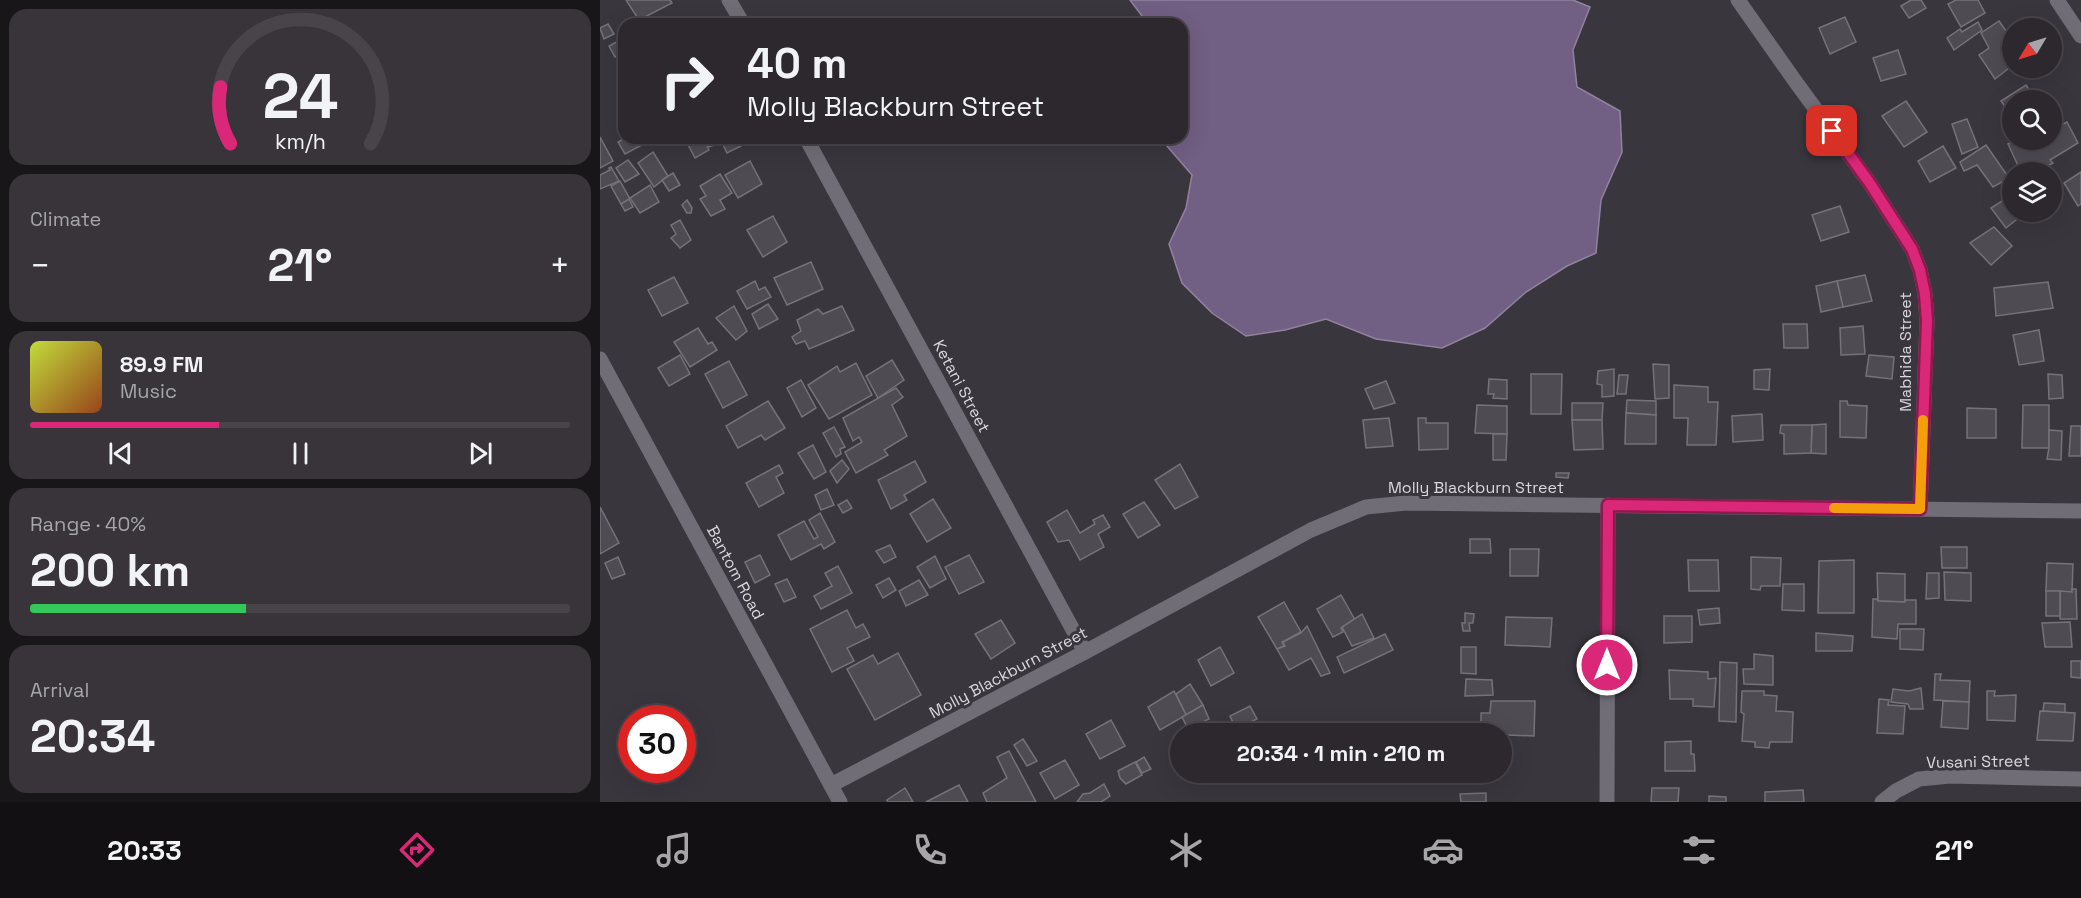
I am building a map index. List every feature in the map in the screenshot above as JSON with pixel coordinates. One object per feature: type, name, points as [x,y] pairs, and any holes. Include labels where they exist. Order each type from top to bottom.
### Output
[{"type":"street","points":[[729,0],[740,18]]},
{"type":"street","name":"Mabhida Street","points":[[1738,0],[1869,182],[1912,249],[1920,270],[1927,321],[1920,509]]},
{"type":"street","points":[[2057,0],[2081,36]]},
{"type":"street","name":"Ketani Street","points":[[809,144],[1085,652]]},
{"type":"street","name":"Bantom Road","points":[[600,359],[840,802]]},
{"type":"street","name":"Molly Blackburn Street","points":[[831,785],[1311,530],[1366,507],[1406,503],[2081,511]]},
{"type":"street","points":[[1607,802],[1608,505]]},
{"type":"street","name":"Vusani Street","points":[[1882,802],[1896,791],[1919,779],[1950,776],[2081,779]]},
{"type":"shaded area","points":[[1130,0],[1573,0],[1590,7],[1573,50],[1577,87],[1620,111],[1622,152],[1601,200],[1596,253],[1567,266],[1526,292],[1485,328],[1442,348],[1376,339],[1326,319],[1285,330],[1246,336],[1212,313],[1182,283],[1169,244],[1186,208],[1192,175],[1165,144],[1188,144],[1188,18],[1144,18]]},
{"type":"building","points":[[626,0],[670,0],[672,3],[643,18],[638,18]]},
{"type":"building","points":[[1911,0],[1921,0],[1926,8],[1909,18],[1901,6]]},
{"type":"building","points":[[1956,0],[1978,0],[1985,13],[1961,27],[1948,4]]},
{"type":"building","points":[[1845,17],[1856,42],[1830,54],[1819,28]]},
{"type":"building","points":[[1999,21],[2002,25],[2002,74],[1995,79],[1979,55],[1989,48],[1981,33]]},
{"type":"building","points":[[1978,22],[1982,30],[1954,50],[1947,38],[1960,29],[1962,32]]},
{"type":"building","points":[[608,24],[614,34],[604,39],[600,28]]},
{"type":"building","points":[[618,41],[618,55],[615,57],[609,46]]},
{"type":"building","points":[[1898,50],[1906,74],[1881,81],[1873,58]]},
{"type":"building","points":[[2026,85],[2029,90],[2018,90]]},
{"type":"building","points":[[1906,101],[1927,132],[1904,147],[1882,116]]},
{"type":"building","points":[[1967,119],[1978,147],[1962,154],[1952,124]]},
{"type":"building","points":[[2067,122],[2078,143],[2050,160],[2052,162],[2016,162],[2011,150],[2062,150],[2062,124]]},
{"type":"building","points":[[600,137],[613,161],[600,168]]},
{"type":"building","points":[[619,144],[639,144],[640,146],[625,154]]},
{"type":"building","points":[[688,144],[706,144],[709,150],[695,158]]},
{"type":"building","points":[[723,144],[745,144],[727,153]]},
{"type":"building","points":[[1986,145],[2002,168],[2002,182],[1993,187],[1977,165],[1964,171],[1960,162]]},
{"type":"building","points":[[1943,146],[1956,168],[1930,182],[1918,161]]},
{"type":"building","points":[[653,152],[668,176],[654,187],[638,163]]},
{"type":"building","points":[[628,160],[639,174],[625,182],[616,168]]},
{"type":"building","points":[[750,161],[762,184],[738,198],[725,175]]},
{"type":"building","points":[[611,167],[619,181],[600,189],[600,175],[610,170]]},
{"type":"building","points":[[2081,172],[2081,204],[2078,206],[2064,183]]},
{"type":"building","points":[[673,173],[680,185],[669,191],[662,180]]},
{"type":"building","points":[[720,174],[732,193],[720,200],[725,209],[711,216],[700,199],[706,196],[700,186]]},
{"type":"building","points":[[620,181],[630,199],[621,204],[611,186]]},
{"type":"building","points":[[650,185],[659,202],[640,213],[630,198]]},
{"type":"building","points":[[629,199],[633,207],[625,211],[621,204]]},
{"type":"building","points":[[687,200],[692,208],[691,213],[687,213],[682,205]]},
{"type":"building","points":[[2002,201],[2002,222],[2014,222],[2006,228],[1991,208]]},
{"type":"building","points":[[1840,206],[1849,232],[1821,241],[1812,215]]},
{"type":"building","points":[[773,216],[787,242],[763,257],[747,230]]},
{"type":"building","points":[[680,220],[691,240],[680,248],[671,238],[676,234],[671,225]]},
{"type":"building","points":[[1994,227],[2012,246],[1991,265],[1970,243]]},
{"type":"building","points":[[811,262],[823,289],[787,305],[774,278]]},
{"type":"building","points":[[1865,275],[1872,301],[1843,307],[1837,281]]},
{"type":"building","points":[[674,277],[688,303],[662,316],[648,290]]},
{"type":"building","points":[[755,281],[759,290],[765,287],[771,297],[747,309],[737,291]]},
{"type":"building","points":[[1837,281],[1843,307],[1821,312],[1816,286]]},
{"type":"building","points":[[2048,282],[2053,308],[1996,316],[1994,288]]},
{"type":"building","points":[[768,304],[778,319],[759,329],[752,314]]},
{"type":"building","points":[[734,306],[747,331],[736,340],[716,318]]},
{"type":"building","points":[[842,306],[854,330],[809,349],[805,341],[796,344],[792,337],[801,331],[797,320],[818,309],[823,314]]},
{"type":"building","points":[[1783,324],[1807,324],[1808,348],[1784,348]]},
{"type":"building","points":[[1863,326],[1865,354],[1841,355],[1840,328]]},
{"type":"building","points":[[698,328],[708,344],[712,342],[717,350],[690,367],[674,342]]},
{"type":"building","points":[[2039,330],[2044,361],[2019,365],[2013,335]]},
{"type":"building","points":[[680,355],[690,374],[669,386],[658,368]]},
{"type":"building","points":[[1869,355],[1894,357],[1892,379],[1866,376]]},
{"type":"building","points":[[892,360],[904,380],[878,398],[866,376]]},
{"type":"building","points":[[729,361],[747,395],[723,408],[705,374]]},
{"type":"building","points":[[856,363],[872,395],[829,419],[808,385],[837,366],[840,372]]},
{"type":"building","points":[[1653,364],[1669,365],[1669,398],[1655,399]]},
{"type":"building","points":[[1614,369],[1614,396],[1602,397],[1602,385],[1597,384],[1598,371]]},
{"type":"building","points":[[1770,369],[1769,390],[1754,389],[1754,370]]},
{"type":"building","points":[[1531,374],[1562,374],[1561,414],[1531,414]]},
{"type":"building","points":[[2048,374],[2062,375],[2063,398],[2049,399]]},
{"type":"building","points":[[1619,375],[1628,375],[1626,394],[1617,394]]},
{"type":"building","points":[[1489,379],[1507,380],[1507,399],[1493,398],[1494,394],[1488,394]]},
{"type":"building","points":[[801,380],[816,408],[802,417],[787,388]]},
{"type":"building","points":[[1386,381],[1395,403],[1374,409],[1365,389]]},
{"type":"building","points":[[1674,385],[1708,387],[1708,402],[1718,402],[1716,445],[1687,445],[1688,418],[1674,418]]},
{"type":"building","points":[[896,388],[903,397],[892,405],[907,436],[884,450],[888,455],[856,473],[845,452],[862,442],[859,437],[853,441],[843,418]]},
{"type":"building","points":[[1627,400],[1656,401],[1656,415],[1626,413]]},
{"type":"building","points":[[768,401],[785,428],[765,440],[761,435],[738,448],[726,426]]},
{"type":"building","points":[[1840,401],[1847,401],[1848,405],[1867,406],[1866,438],[1840,437]]},
{"type":"building","points":[[1572,403],[1603,403],[1602,420],[1572,420]]},
{"type":"building","points":[[1477,405],[1507,406],[1507,434],[1475,433]]},
{"type":"building","points":[[2023,405],[2049,405],[2049,448],[2022,448]]},
{"type":"building","points":[[1967,408],[1996,409],[1996,438],[1967,438]]},
{"type":"building","points":[[1626,413],[1656,415],[1656,444],[1625,444]]},
{"type":"building","points":[[1762,414],[1763,440],[1733,442],[1732,416]]},
{"type":"building","points":[[1389,418],[1393,446],[1366,448],[1363,420]]},
{"type":"building","points":[[1418,418],[1426,418],[1426,423],[1448,423],[1448,449],[1419,450]]},
{"type":"building","points":[[1572,420],[1602,420],[1603,449],[1574,450]]},
{"type":"building","points":[[1826,424],[1826,454],[1811,453],[1812,425]]},
{"type":"building","points":[[1781,425],[1812,425],[1811,453],[1784,454],[1784,434],[1780,433]]},
{"type":"building","points":[[2071,426],[2081,426],[2081,456],[2069,456]]},
{"type":"building","points":[[834,427],[845,447],[840,449],[841,454],[836,457],[823,433]]},
{"type":"building","points":[[2049,430],[2062,431],[2061,460],[2047,459]]},
{"type":"building","points":[[1493,434],[1507,434],[1506,460],[1493,460]]},
{"type":"building","points":[[813,445],[826,472],[814,479],[798,453]]},
{"type":"building","points":[[842,460],[849,469],[837,483],[830,471]]},
{"type":"building","points":[[915,461],[926,482],[904,495],[907,500],[891,509],[878,480]]},
{"type":"building","points":[[1180,464],[1198,497],[1175,509],[1155,480]]},
{"type":"building","points":[[779,465],[783,473],[776,477],[784,493],[759,507],[746,483]]},
{"type":"building","points":[[1556,473],[1569,473],[1568,478],[1556,477]]},
{"type":"building","points":[[827,489],[834,505],[821,510],[815,495]]},
{"type":"building","points":[[933,499],[951,528],[927,542],[910,514]]},
{"type":"building","points":[[847,500],[852,508],[843,513],[838,505]]},
{"type":"building","points":[[1144,502],[1160,525],[1138,538],[1123,514]]},
{"type":"building","points":[[600,507],[619,543],[600,554]]},
{"type":"building","points":[[1067,510],[1080,533],[1095,524],[1093,520],[1103,515],[1110,527],[1098,534],[1104,547],[1080,560],[1069,540],[1058,542],[1047,522]]},
{"type":"building","points":[[820,513],[835,542],[824,549],[821,544],[791,560],[778,535],[804,521],[814,539],[818,537],[809,520]]},
{"type":"building","points":[[1470,539],[1490,539],[1491,553],[1470,553]]},
{"type":"building","points":[[890,545],[896,557],[884,563],[876,551]]},
{"type":"building","points":[[1941,547],[1967,547],[1967,568],[1942,568]]},
{"type":"building","points":[[1510,549],[1539,549],[1538,576],[1510,576]]},
{"type":"building","points":[[760,555],[770,575],[755,583],[745,562]]},
{"type":"building","points":[[969,555],[984,582],[959,594],[945,567]]},
{"type":"building","points":[[935,556],[946,579],[930,588],[917,567]]},
{"type":"building","points":[[618,557],[625,574],[612,579],[605,563]]},
{"type":"building","points":[[1751,557],[1781,558],[1780,586],[1761,586],[1760,590],[1751,589]]},
{"type":"building","points":[[1688,560],[1718,560],[1719,591],[1689,591]]},
{"type":"building","points":[[1854,560],[1854,613],[1818,613],[1819,561]]},
{"type":"building","points":[[2047,563],[2073,564],[2072,592],[2046,591]]},
{"type":"building","points":[[838,566],[852,593],[821,609],[814,596],[832,586],[825,573]]},
{"type":"building","points":[[1944,572],[1971,573],[1971,601],[1945,600]]},
{"type":"building","points":[[1877,573],[1905,574],[1905,602],[1878,601]]},
{"type":"building","points":[[1927,573],[1939,573],[1939,598],[1926,599]]},
{"type":"building","points":[[889,578],[896,590],[883,598],[876,585]]},
{"type":"building","points":[[787,579],[796,597],[784,602],[775,584]]},
{"type":"building","points":[[919,580],[928,595],[906,606],[899,591]]},
{"type":"building","points":[[1783,584],[1804,584],[1804,611],[1782,610]]},
{"type":"building","points":[[2072,589],[2076,589],[2077,619],[2060,619],[2060,591],[2072,592]]},
{"type":"building","points":[[2046,591],[2060,591],[2060,616],[2046,616]]},
{"type":"building","points":[[1341,595],[1355,620],[1341,628],[1343,632],[1333,637],[1317,609]]},
{"type":"building","points":[[1873,599],[1905,602],[1905,600],[1916,600],[1916,624],[1898,624],[1897,639],[1872,637]]},
{"type":"building","points":[[1284,602],[1301,632],[1282,642],[1284,646],[1277,649],[1258,617]]},
{"type":"building","points":[[1719,608],[1720,623],[1700,625],[1698,610]]},
{"type":"building","points":[[847,610],[856,628],[863,624],[870,637],[847,648],[854,661],[832,672],[810,629]]},
{"type":"building","points":[[1465,613],[1474,614],[1473,623],[1469,623],[1470,631],[1463,631],[1462,623],[1465,623]]},
{"type":"building","points":[[1362,614],[1374,638],[1352,646],[1342,627]]},
{"type":"building","points":[[1664,616],[1692,616],[1692,642],[1664,643]]},
{"type":"building","points":[[1506,617],[1552,618],[1550,647],[1505,645]]},
{"type":"building","points":[[1001,620],[1015,643],[991,659],[975,634]]},
{"type":"building","points":[[2070,622],[2072,647],[2045,647],[2042,623]]},
{"type":"building","points":[[1307,626],[1330,673],[1321,676],[1311,658],[1289,670],[1277,649],[1285,646],[1283,642],[1301,633]]},
{"type":"building","points":[[1900,629],[1924,629],[1923,650],[1900,649]]},
{"type":"building","points":[[1816,633],[1853,636],[1852,651],[1816,651]]},
{"type":"building","points":[[1385,634],[1393,650],[1344,673],[1337,657]]},
{"type":"building","points":[[1220,647],[1234,673],[1211,686],[1198,660]]},
{"type":"building","points":[[1461,647],[1476,647],[1476,674],[1461,673]]},
{"type":"building","points":[[898,653],[921,695],[875,720],[847,669],[873,655],[878,664]]},
{"type":"building","points":[[1754,654],[1773,656],[1773,685],[1744,684],[1743,669],[1754,669]]},
{"type":"building","points":[[2071,661],[2081,661],[2081,678],[2071,677]]},
{"type":"building","points":[[1720,662],[1737,663],[1736,722],[1719,721]]},
{"type":"building","points":[[1669,670],[1708,672],[1708,679],[1716,678],[1714,707],[1693,706],[1693,699],[1670,699]]},
{"type":"building","points":[[1935,674],[1941,674],[1940,680],[1970,681],[1969,702],[1934,700]]},
{"type":"building","points":[[1466,679],[1492,680],[1493,695],[1465,696]]},
{"type":"building","points":[[1190,684],[1203,705],[1186,715],[1176,694]]},
{"type":"building","points":[[1921,688],[1923,709],[1910,709],[1908,704],[1891,702],[1893,689],[1909,691]]},
{"type":"building","points":[[1174,691],[1186,715],[1160,730],[1148,707]]},
{"type":"building","points":[[1742,691],[1764,691],[1764,695],[1777,696],[1776,711],[1793,712],[1792,742],[1770,742],[1769,748],[1755,747],[1755,742],[1742,741],[1744,714],[1741,712]]},
{"type":"building","points":[[1987,691],[1995,691],[1994,696],[2016,695],[2015,721],[1987,720]]},
{"type":"building","points":[[1879,699],[1889,700],[1888,705],[1905,706],[1903,734],[1877,733]]},
{"type":"building","points":[[1491,701],[1535,701],[1534,736],[1512,735],[1512,723],[1481,723],[1481,713],[1490,713]]},
{"type":"building","points":[[1943,701],[1969,702],[1968,729],[1941,727]]},
{"type":"building","points":[[2044,703],[2065,704],[2065,713],[2043,711]]},
{"type":"building","points":[[1203,705],[1209,719],[1201,723],[1185,723],[1182,717]]},
{"type":"building","points":[[1250,706],[1257,719],[1249,723],[1233,723],[1230,716]]},
{"type":"building","points":[[2040,711],[2075,713],[2073,741],[2037,740]]},
{"type":"building","points":[[1111,720],[1125,746],[1100,759],[1086,734]]},
{"type":"building","points":[[1023,739],[1037,761],[1027,766],[1014,745]]},
{"type":"building","points":[[1691,741],[1695,771],[1665,771],[1665,742]]},
{"type":"building","points":[[1009,751],[1036,802],[987,802],[983,793],[1007,778],[997,757]]},
{"type":"building","points":[[1144,757],[1151,769],[1142,773],[1136,762]]},
{"type":"building","points":[[1065,760],[1079,785],[1055,799],[1040,773]]},
{"type":"building","points":[[1135,762],[1142,775],[1126,784],[1120,778],[1118,771]]},
{"type":"building","points":[[1104,784],[1110,796],[1101,802],[1077,802],[1083,794],[1090,793]]},
{"type":"building","points":[[959,785],[968,802],[926,802]]},
{"type":"building","points":[[905,788],[913,802],[888,802],[887,800]]},
{"type":"building","points":[[1652,788],[1679,788],[1678,802],[1651,802]]},
{"type":"building","points":[[1803,790],[1804,802],[1765,802],[1765,792]]},
{"type":"building","points":[[1486,793],[1486,802],[1461,802],[1460,794]]},
{"type":"building","points":[[1709,796],[1726,797],[1726,802],[1709,802]]},
{"type":"slow traffic","points":[[1834,508],[1920,509],[1923,420]]},
{"type":"route","points":[[1607,665],[1608,505],[1920,509],[1927,321],[1920,270],[1912,249],[1869,182],[1832,131]]}]
